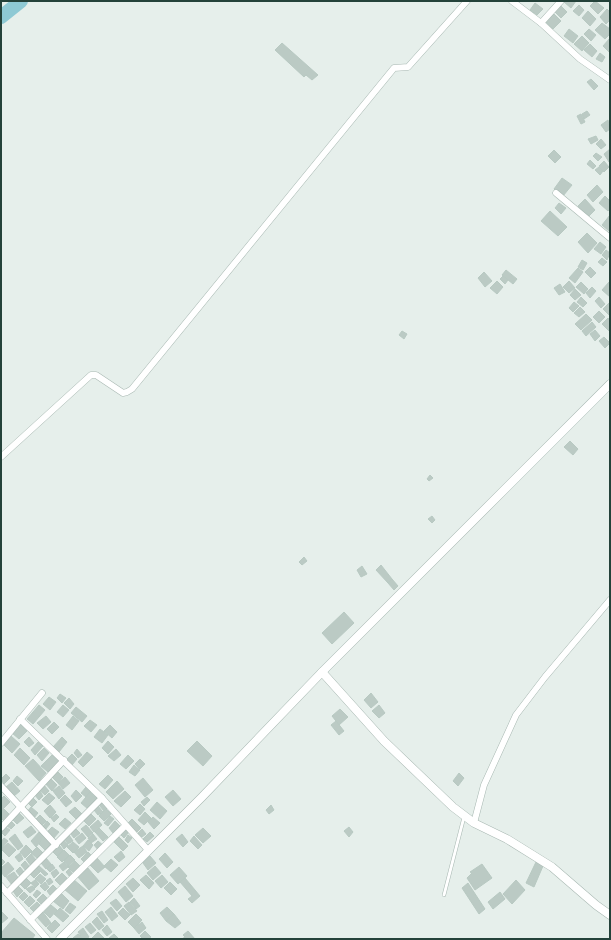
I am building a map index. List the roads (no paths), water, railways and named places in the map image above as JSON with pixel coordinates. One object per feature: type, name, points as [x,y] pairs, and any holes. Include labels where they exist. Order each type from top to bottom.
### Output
[{"type":"street","points":[[1,458],[92,375],[96,375],[123,393],[132,389],[394,68],[408,67],[467,1]]},
{"type":"street","points":[[512,1],[541,23],[580,59],[610,80]]},
{"type":"street","points":[[541,23],[561,1]]},
{"type":"street","points":[[556,192],[610,238]]},
{"type":"street","points":[[60,939],[202,798],[322,672],[402,595],[610,384]]},
{"type":"street","points":[[474,823],[484,785],[516,715],[545,677],[610,600]]},
{"type":"street","points":[[322,672],[384,741],[453,807],[474,823],[507,839],[552,867],[596,905],[610,914]]},
{"type":"street","points":[[1,743],[42,693]]},
{"type":"street","points":[[20,719],[102,798],[148,850]]},
{"type":"street","points":[[1,828],[21,807],[25,800],[64,760]]},
{"type":"street","points":[[1,786],[56,845]]},
{"type":"street","points":[[7,893],[102,798]]},
{"type":"street","points":[[30,920],[126,826]]},
{"type":"street","points":[[1,886],[47,939]]},
{"type":"lane","points":[[444,895],[464,815]]},
{"type":"waterway","points":[[1,17],[21,1]]}]
